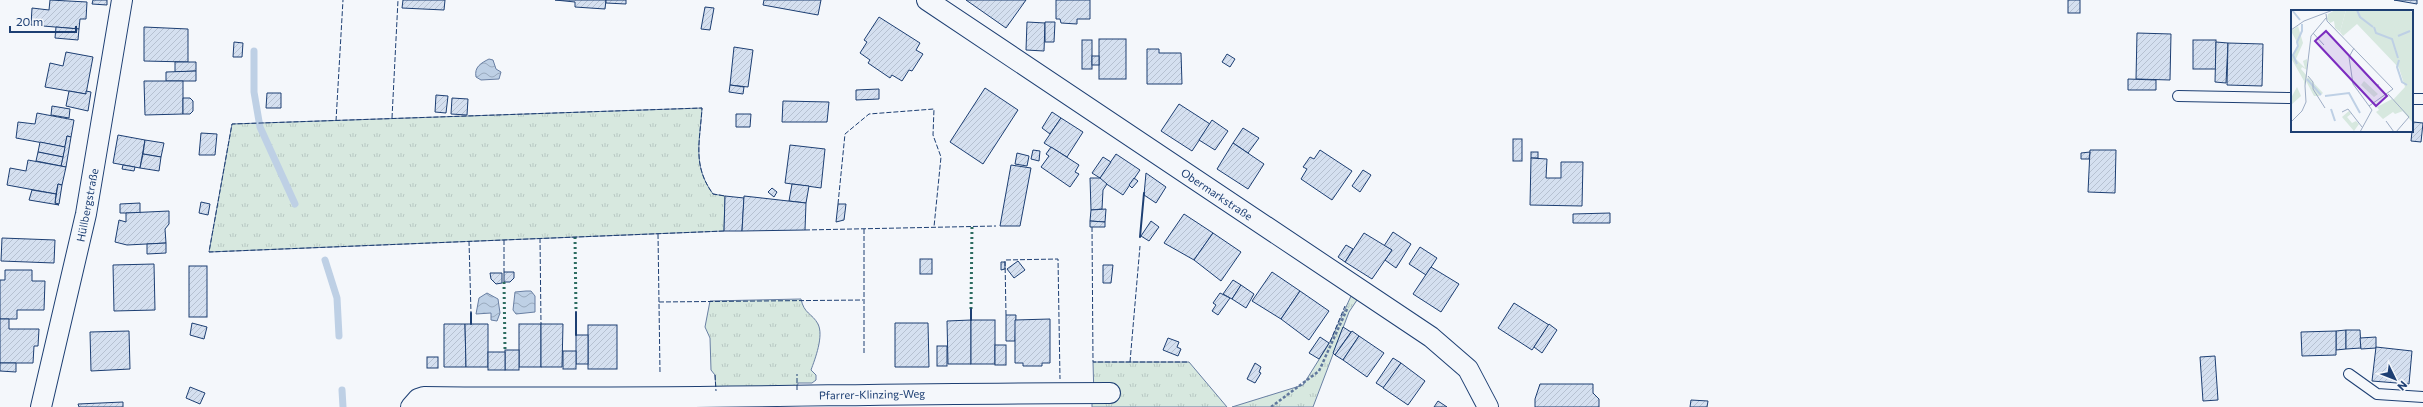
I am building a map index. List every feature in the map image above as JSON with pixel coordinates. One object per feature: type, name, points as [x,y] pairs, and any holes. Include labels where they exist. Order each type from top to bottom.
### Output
[{"type":"street","name":"Hüllbergstraße","points":[[41,407],[86,214],[122,0]]},
{"type":"street","name":"Obermarkstraße","points":[[932,2],[1431,337],[1468,369],[1488,407]]},
{"type":"street","name":"Pfarrer-Klinzing-Weg","points":[[411,407],[418,399],[424,397],[539,403],[761,396],[984,399],[1110,393]]},
{"type":"lane","points":[[2178,96],[2291,98]]},
{"type":"lane","points":[[2349,374],[2377,394],[2423,397]]},
{"type":"path","points":[[1271,407],[1319,371],[1359,289]]},
{"type":"green space","points":[[702,108],[699,143],[700,163],[706,183],[713,194],[725,196],[724,231],[209,252],[232,124]]},
{"type":"green space","points":[[1351,296],[1357,300],[1349,312],[1313,407],[1232,407],[1303,385],[1330,342]]},
{"type":"green space","points":[[801,299],[804,308],[816,320],[820,329],[818,347],[811,370],[816,375],[816,380],[812,383],[798,383],[797,390],[716,391],[715,375],[711,370],[710,338],[705,327],[710,301]]},
{"type":"green space","points":[[1093,362],[1189,362],[1227,407],[1092,407],[1092,398],[1094,398]]},
{"type":"water","points":[[489,59],[493,60],[496,69],[501,72],[499,79],[481,80],[476,77],[477,68]]},
{"type":"water","points":[[531,291],[535,296],[535,312],[516,314],[513,310],[515,292]]},
{"type":"water","points":[[487,293],[498,299],[500,313],[497,321],[491,320],[491,313],[476,314],[479,298]]},
{"type":"building","points":[[50,0],[87,2],[86,19],[80,19],[79,29],[31,25],[32,8],[49,10]]},
{"type":"building","points":[[93,0],[107,0],[107,5],[92,4]]},
{"type":"building","points":[[403,0],[445,0],[444,10],[402,8]]},
{"type":"building","points":[[555,0],[606,0],[605,9],[575,7],[575,2]]},
{"type":"building","points":[[606,0],[626,0],[626,4],[606,3]]},
{"type":"building","points":[[764,0],[821,0],[818,15],[763,5]]},
{"type":"building","points":[[966,0],[1026,0],[1006,28]]},
{"type":"building","points":[[1056,0],[1090,0],[1090,19],[1077,19],[1077,24],[1061,23],[1060,19],[1056,19]]},
{"type":"building","points":[[2068,0],[2080,0],[2080,13],[2068,13]]},
{"type":"building","points":[[2394,0],[2417,0],[2417,4]]},
{"type":"building","points":[[705,7],[714,8],[710,30],[701,29]]},
{"type":"building","points":[[879,17],[920,43],[916,50],[923,54],[912,71],[909,70],[902,81],[892,75],[890,78],[868,63],[870,60],[860,53],[867,42],[864,40]]},
{"type":"building","points":[[1027,22],[1045,23],[1044,51],[1026,50]]},
{"type":"building","points":[[1045,22],[1055,22],[1054,42],[1045,42]]},
{"type":"building","points":[[56,27],[79,29],[78,40],[55,38]]},
{"type":"building","points":[[144,27],[188,29],[188,62],[144,61]]},
{"type":"building","points":[[2137,33],[2171,34],[2170,80],[2136,79]]},
{"type":"building","points":[[1099,39],[1126,39],[1126,79],[1099,79]]},
{"type":"building","points":[[1082,40],[1092,40],[1092,69],[1082,69]]},
{"type":"building","points":[[2193,40],[2216,40],[2216,69],[2193,69]]},
{"type":"building","points":[[234,42],[243,43],[242,57],[233,57]]},
{"type":"building","points":[[2216,42],[2228,43],[2226,83],[2215,82]]},
{"type":"building","points":[[2228,43],[2263,44],[2262,86],[2227,85]]},
{"type":"building","points":[[734,47],[753,50],[748,87],[730,85]]},
{"type":"building","points":[[1147,49],[1159,49],[1159,53],[1181,53],[1182,84],[1147,84]]},
{"type":"building","points":[[66,52],[93,57],[86,94],[45,87],[50,63],[63,66]]},
{"type":"building","points":[[1227,54],[1235,59],[1230,67],[1222,62]]},
{"type":"building","points":[[1092,56],[1099,56],[1099,65],[1092,65]]},
{"type":"building","points":[[175,62],[196,62],[196,71],[175,72]]},
{"type":"building","points":[[196,71],[196,81],[166,81],[166,72]]},
{"type":"building","points":[[2128,79],[2156,80],[2156,90],[2128,90]]},
{"type":"building","points":[[144,81],[183,81],[183,114],[145,115]]},
{"type":"building","points":[[730,85],[744,87],[743,94],[729,92]]},
{"type":"building","points":[[985,88],[1018,110],[983,164],[950,142]]},
{"type":"building","points":[[879,89],[879,99],[856,100],[856,90]]},
{"type":"building","points":[[69,91],[86,94],[86,91],[91,92],[88,111],[66,106]]},
{"type":"building","points":[[267,93],[281,93],[281,108],[266,108]]},
{"type":"building","points":[[436,95],[448,96],[446,113],[435,112]]},
{"type":"building","points":[[183,98],[190,98],[193,101],[193,111],[190,114],[183,114]]},
{"type":"building","points":[[452,98],[468,99],[467,115],[451,114]]},
{"type":"building","points":[[783,101],[829,102],[827,122],[782,122]]},
{"type":"building","points":[[1179,104],[1210,124],[1192,151],[1161,131]]},
{"type":"building","points":[[52,106],[70,109],[69,118],[51,115]]},
{"type":"building","points":[[1052,112],[1061,118],[1050,134],[1042,128]]},
{"type":"building","points":[[37,113],[74,120],[71,137],[67,136],[65,147],[16,138],[18,122],[35,124]]},
{"type":"building","points":[[736,114],[751,114],[750,127],[736,127]]},
{"type":"building","points":[[1061,118],[1083,132],[1067,157],[1044,143]]},
{"type":"building","points":[[1212,120],[1228,131],[1215,150],[1199,140]]},
{"type":"building","points":[[2413,122],[2423,123],[2421,142],[2411,141]]},
{"type":"building","points":[[1243,128],[1259,138],[1248,153],[1233,143]]},
{"type":"building","points":[[201,133],[217,134],[215,155],[199,155]]},
{"type":"building","points":[[118,135],[145,140],[140,168],[113,163]]},
{"type":"building","points":[[67,136],[71,137],[66,167],[61,166]]},
{"type":"building","points":[[1513,139],[1522,139],[1522,161],[1513,161]]},
{"type":"building","points":[[145,140],[164,143],[161,157],[143,154]]},
{"type":"building","points":[[40,142],[65,147],[63,157],[38,152]]},
{"type":"building","points":[[1233,143],[1264,164],[1248,189],[1217,169]]},
{"type":"building","points":[[790,145],[825,149],[821,188],[785,183]]},
{"type":"building","points":[[1051,147],[1079,165],[1075,172],[1079,174],[1070,187],[1041,167],[1049,156],[1046,154]]},
{"type":"building","points":[[1033,150],[1040,151],[1039,161],[1031,159]]},
{"type":"building","points":[[1320,150],[1352,171],[1332,200],[1301,179],[1307,169],[1303,167],[1310,157],[1314,159]]},
{"type":"building","points":[[2090,150],[2116,150],[2115,193],[2088,192]]},
{"type":"building","points":[[38,152],[63,157],[61,166],[36,161]]},
{"type":"building","points":[[1531,152],[1538,152],[1538,158],[1531,158]]},
{"type":"building","points":[[2090,152],[2089,159],[2081,159],[2081,153]]},
{"type":"building","points":[[1017,153],[1029,156],[1027,166],[1015,164]]},
{"type":"building","points":[[143,154],[161,157],[159,171],[140,168]]},
{"type":"building","points":[[1116,154],[1140,170],[1123,195],[1099,179]]},
{"type":"building","points":[[1103,157],[1111,162],[1100,178],[1092,173]]},
{"type":"building","points":[[1531,158],[1547,159],[1546,178],[1561,178],[1561,162],[1583,162],[1582,206],[1530,205]]},
{"type":"building","points":[[28,160],[66,167],[62,185],[58,184],[56,194],[7,185],[10,168],[26,171]]},
{"type":"building","points":[[123,165],[135,167],[134,171],[122,169]]},
{"type":"building","points":[[1011,165],[1031,168],[1020,226],[1000,226]]},
{"type":"building","points":[[1363,170],[1371,175],[1360,192],[1352,186]]},
{"type":"building","points":[[1146,173],[1166,187],[1156,203],[1144,195]]},
{"type":"building","points":[[1090,178],[1100,178],[1107,184],[1103,190],[1102,209],[1091,210]]},
{"type":"building","points":[[1134,178],[1138,181],[1132,188],[1129,185]]},
{"type":"building","points":[[58,184],[62,185],[59,204],[55,203]]},
{"type":"building","points":[[792,184],[809,186],[806,203],[789,201]]},
{"type":"building","points":[[772,188],[777,192],[774,197],[768,192]]},
{"type":"building","points":[[32,190],[56,194],[55,203],[59,205],[29,200]]},
{"type":"building","points":[[725,196],[744,198],[742,231],[724,231]]},
{"type":"building","points":[[744,196],[806,203],[805,230],[742,231]]},
{"type":"building","points":[[201,202],[210,204],[208,215],[199,213]]},
{"type":"building","points":[[140,203],[140,213],[120,213],[120,204]]},
{"type":"building","points":[[838,204],[846,204],[844,220],[836,222]]},
{"type":"building","points":[[1106,209],[1105,222],[1090,221],[1091,210]]},
{"type":"building","points":[[169,211],[169,224],[165,229],[166,243],[127,245],[115,242],[119,220],[126,222],[126,213]]},
{"type":"building","points":[[1610,213],[1610,223],[1573,223],[1573,214]]},
{"type":"building","points":[[1184,214],[1213,233],[1194,260],[1164,243]]},
{"type":"building","points":[[1090,221],[1105,222],[1105,227],[1090,227]]},
{"type":"building","points":[[1151,221],[1159,227],[1149,241],[1141,236]]},
{"type":"building","points":[[1393,232],[1411,244],[1396,268],[1385,260],[1392,250],[1384,246]]},
{"type":"building","points":[[1213,233],[1241,252],[1221,281],[1194,260]]},
{"type":"building","points":[[1364,233],[1392,250],[1372,279],[1345,262]]},
{"type":"building","points":[[2,238],[55,240],[54,263],[1,261]]},
{"type":"building","points":[[166,243],[166,253],[147,254],[147,244]]},
{"type":"building","points":[[1346,245],[1353,249],[1345,262],[1338,257]]},
{"type":"building","points":[[1420,247],[1437,258],[1426,275],[1409,264]]},
{"type":"building","points":[[920,259],[932,259],[932,274],[920,274]]},
{"type":"building","points":[[1018,261],[1025,270],[1014,278],[1007,269]]},
{"type":"building","points":[[1001,262],[1005,262],[1005,269],[1001,270]]},
{"type":"building","points":[[154,264],[155,310],[114,311],[113,265]]},
{"type":"building","points":[[1103,265],[1113,265],[1111,283],[1103,283]]},
{"type":"building","points":[[189,266],[207,266],[207,317],[189,317]]},
{"type":"building","points":[[1431,267],[1459,284],[1441,312],[1413,294]]},
{"type":"building","points":[[5,270],[32,270],[32,281],[45,281],[44,310],[17,310],[17,319],[0,319],[0,280],[5,280]]},
{"type":"building","points":[[504,272],[514,272],[514,278],[510,282],[504,282]]},
{"type":"building","points":[[1272,272],[1300,291],[1281,319],[1252,301]]},
{"type":"building","points":[[490,273],[502,273],[502,283],[496,284],[491,279]]},
{"type":"building","points":[[1233,280],[1241,285],[1232,299],[1223,294]]},
{"type":"building","points":[[1241,285],[1254,294],[1246,308],[1232,299]]},
{"type":"building","points":[[1300,291],[1329,311],[1309,340],[1281,319]]},
{"type":"building","points":[[1220,293],[1230,298],[1218,315],[1212,311],[1216,305],[1213,303]]},
{"type":"building","points":[[1514,303],[1549,325],[1532,350],[1498,328]]},
{"type":"building","points":[[1006,315],[1016,315],[1015,341],[1006,341]]},
{"type":"building","points":[[0,319],[9,319],[9,329],[39,329],[38,346],[34,346],[33,363],[0,363]]},
{"type":"building","points":[[1050,319],[1050,363],[1042,363],[1042,366],[1023,366],[1023,363],[1015,363],[1015,320]]},
{"type":"building","points":[[971,320],[971,364],[948,364],[947,321]]},
{"type":"building","points":[[971,320],[995,320],[995,364],[971,364]]},
{"type":"building","points":[[192,323],[207,327],[204,339],[190,335]]},
{"type":"building","points":[[895,323],[928,323],[929,367],[895,367]]},
{"type":"building","points":[[444,324],[465,324],[466,367],[444,367]]},
{"type":"building","points":[[465,324],[488,324],[488,367],[466,367]]},
{"type":"building","points":[[519,324],[541,324],[541,367],[519,367]]},
{"type":"building","points":[[541,324],[563,324],[562,367],[541,367]]},
{"type":"building","points":[[1549,324],[1557,330],[1542,353],[1534,347]]},
{"type":"building","points":[[588,325],[617,325],[617,369],[588,369]]},
{"type":"building","points":[[1343,327],[1351,332],[1335,355],[1333,353]]},
{"type":"building","points":[[2346,330],[2346,349],[2336,350],[2336,331]]},
{"type":"building","points":[[2346,330],[2360,330],[2361,348],[2346,349]]},
{"type":"building","points":[[129,331],[130,369],[91,371],[90,332]]},
{"type":"building","points":[[1352,331],[1359,336],[1343,360],[1335,355]]},
{"type":"building","points":[[2336,331],[2336,355],[2302,356],[2301,332]]},
{"type":"building","points":[[576,335],[588,335],[588,364],[576,364]]},
{"type":"building","points":[[1359,336],[1384,353],[1367,377],[1343,360]]},
{"type":"building","points":[[1320,337],[1329,343],[1319,359],[1309,353]]},
{"type":"building","points":[[2376,337],[2376,348],[2361,349],[2360,338]]},
{"type":"building","points":[[1168,338],[1179,342],[1177,347],[1181,349],[1178,356],[1163,350]]},
{"type":"building","points":[[995,345],[1006,345],[1006,365],[995,365]]},
{"type":"building","points":[[937,346],[947,346],[947,366],[937,366]]},
{"type":"building","points":[[2376,347],[2412,351],[2409,384],[2372,381]]},
{"type":"building","points":[[505,350],[519,350],[519,370],[505,370]]},
{"type":"building","points":[[563,351],[576,351],[576,369],[563,369]]},
{"type":"building","points":[[488,352],[505,352],[505,370],[488,370]]},
{"type":"building","points":[[2215,356],[2218,400],[2203,401],[2200,357]]},
{"type":"building","points":[[427,357],[438,357],[438,368],[427,368]]},
{"type":"building","points":[[1393,358],[1401,363],[1384,388],[1376,383]]},
{"type":"building","points":[[0,363],[16,363],[16,372],[0,371]]},
{"type":"building","points":[[1255,363],[1261,367],[1259,372],[1261,373],[1255,383],[1247,379]]},
{"type":"building","points":[[1401,363],[1425,381],[1408,405],[1383,388]]},
{"type":"building","points":[[1540,384],[1593,384],[1593,393],[1599,399],[1599,407],[1535,407],[1535,399]]},
{"type":"building","points":[[190,387],[205,393],[200,404],[186,398]]},
{"type":"building","points":[[1691,400],[1708,401],[1707,407],[1690,407]]},
{"type":"building","points":[[1438,401],[1447,407],[1434,407]]},
{"type":"building","points":[[123,402],[123,407],[79,407],[78,404]]},
{"type":"waterway","points":[[254,51],[254,92],[260,127],[295,204]]},
{"type":"waterway","points":[[325,260],[337,298],[339,336]]},
{"type":"waterway","points":[[342,390],[343,407]]},
{"type":"hedge","points":[[971,309],[972,227]]},
{"type":"hedge","points":[[575,237],[576,312]]},
{"type":"hedge","points":[[504,282],[505,350]]},
{"type":"fence","points":[[336,121],[343,0]]},
{"type":"fence","points":[[392,118],[398,0]]},
{"type":"fence","points":[[724,231],[209,252],[232,124],[702,108],[699,143],[702,173],[713,194],[725,196]]},
{"type":"fence","points":[[838,204],[845,134],[869,114],[934,109],[933,135],[941,157],[934,227]]},
{"type":"fence","points":[[805,230],[996,226]]},
{"type":"fence","points":[[1092,227],[1093,362],[1189,362]]},
{"type":"fence","points":[[864,229],[864,355]]},
{"type":"fence","points":[[658,234],[660,373]]},
{"type":"fence","points":[[540,238],[541,324]]},
{"type":"fence","points":[[504,240],[504,272]]},
{"type":"fence","points":[[469,241],[471,313]]},
{"type":"fence","points":[[1130,362],[1140,246]]},
{"type":"fence","points":[[1006,315],[1005,260],[1058,259],[1060,379]]},
{"type":"fence","points":[[659,302],[863,300]]},
{"type":"fence","points":[[1330,342],[1345,306]]},
{"type":"fence","points":[[797,374],[797,390]]},
{"type":"fence","points":[[715,375],[716,391]]},
{"type":"wall","points":[[1140,237],[1144,193]]},
{"type":"wall","points":[[971,309],[971,320]]},
{"type":"wall","points":[[576,312],[576,335]]},
{"type":"wall","points":[[471,313],[471,324]]}]
